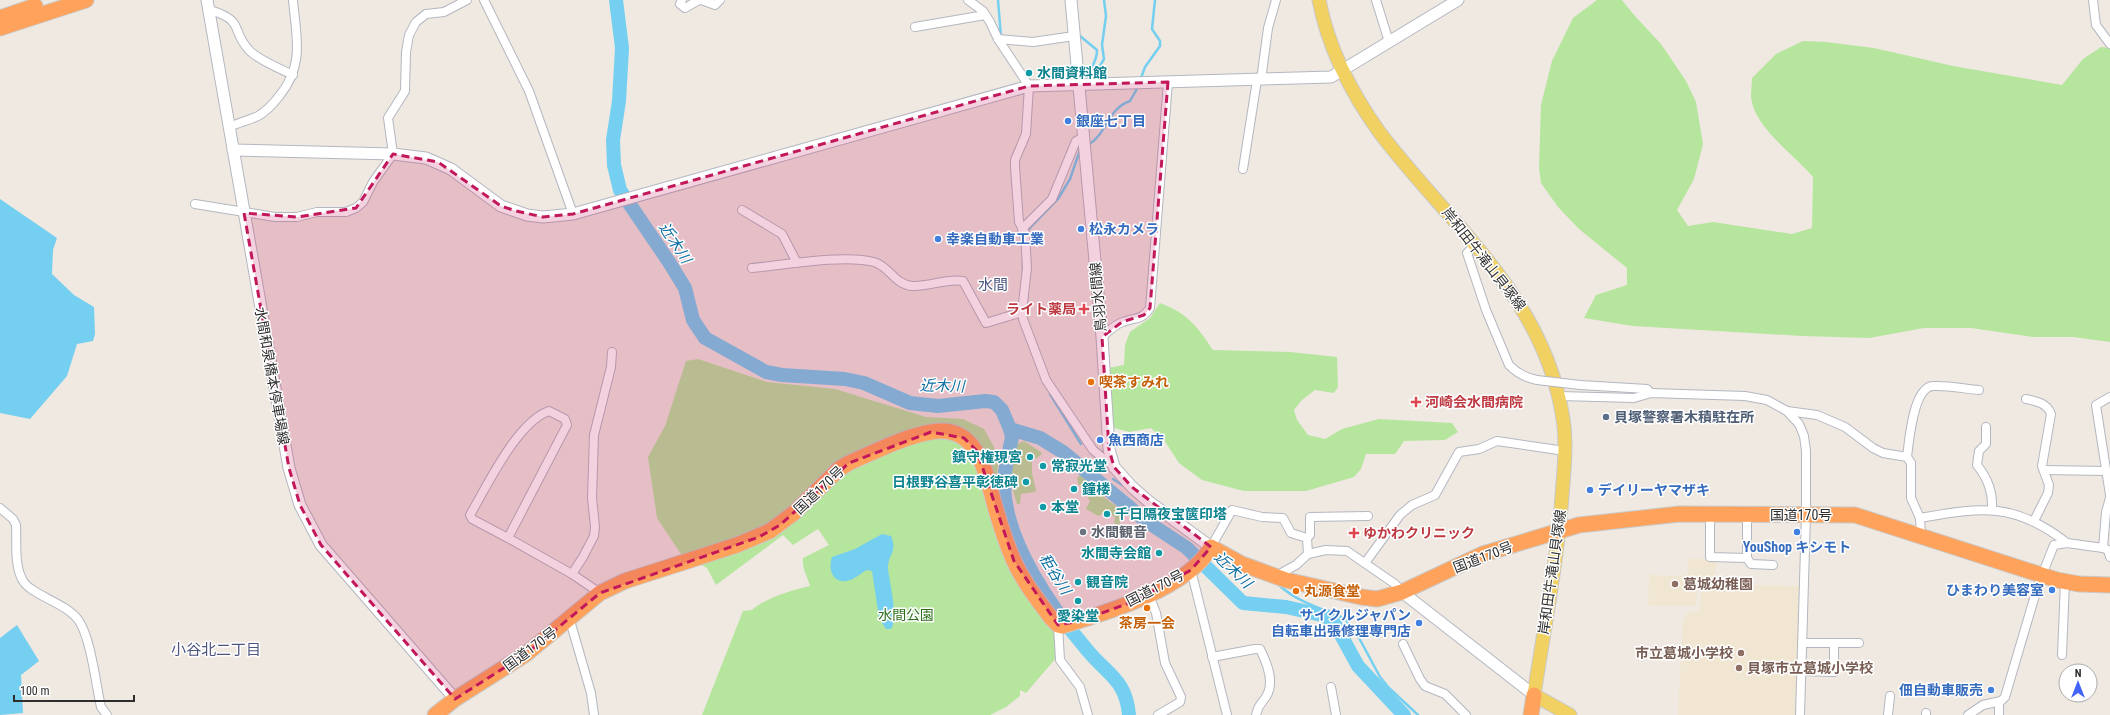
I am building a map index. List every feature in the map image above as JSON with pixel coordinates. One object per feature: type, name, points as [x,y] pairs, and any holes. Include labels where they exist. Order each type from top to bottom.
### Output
[{"type":"highway","points":[[0,18],[55,0]]},
{"type":"highway","points":[[0,28],[86,0]]},
{"type":"highway","name":"国道170号","points":[[435,715],[455,699],[526,654],[600,592],[625,581],[759,537],[780,525],[839,469],[849,463],[931,432],[942,432],[964,438],[977,451],[982,461],[998,518],[1014,561],[1038,600],[1060,626],[1080,621],[1149,595],[1193,568],[1209,550],[1275,577],[1370,598],[1402,592],[1483,554],[1559,531],[1594,523],[1662,515],[1855,515],[2065,582],[2089,585],[2110,585]]},
{"type":"highway","points":[[1530,715],[1534,695]]},
{"type":"main road","name":"岸和田牛滝山貝塚線","points":[[1319,0],[1329,34],[1343,71],[1381,134],[1507,285],[1535,330],[1548,361],[1559,396],[1564,427],[1565,451],[1559,531],[1534,695]]},
{"type":"main road","points":[[1534,695],[1570,715]]},
{"type":"street","points":[[229,127],[258,115],[274,103],[288,85],[296,65],[297,49],[293,0]]},
{"type":"street","points":[[195,204],[244,213],[297,217],[317,212],[346,212],[356,208],[363,202],[373,182],[393,154],[388,118],[405,91],[406,52],[409,35],[416,22],[426,14],[444,12],[467,0]]},
{"type":"street","points":[[484,0],[529,91],[573,214]]},
{"type":"street","points":[[682,0],[680,4],[685,8],[700,0],[715,5],[720,0]]},
{"type":"street","points":[[968,0],[985,15],[998,39],[1029,86],[1026,134],[1015,160],[1019,222],[1024,233],[1027,268],[1022,312],[1046,380],[1093,450],[1114,467]]},
{"type":"street","name":"鳥羽水間線","points":[[1071,0],[1102,337],[1109,449],[1114,467],[1148,502],[1209,550]]},
{"type":"street","points":[[1243,169],[1268,28],[1276,0]]},
{"type":"street","points":[[1376,0],[1389,42]]},
{"type":"street","points":[[234,150],[393,154],[412,156],[438,162],[452,169],[501,206],[543,217],[573,214],[1029,86],[1331,77],[1458,0]]},
{"type":"street","points":[[2092,0],[2096,25],[2110,44]]},
{"type":"street","points":[[208,5],[233,20],[244,44],[250,52],[293,75]]},
{"type":"street","name":"水間和泉橋本停車場線","points":[[208,5],[288,468],[302,510],[322,546],[455,699]]},
{"type":"street","points":[[915,27],[985,15]]},
{"type":"street","points":[[998,39],[1033,42],[1074,36]]},
{"type":"street","points":[[1102,337],[1122,322],[1135,320],[1144,316],[1150,308],[1168,82]]},
{"type":"street","points":[[1022,229],[1052,199],[1076,141],[1084,137]]},
{"type":"street","points":[[742,210],[782,234],[797,263]]},
{"type":"street","points":[[1475,245],[1467,253],[1486,310],[1509,365],[1515,372],[1528,378],[1580,385],[1647,389],[1651,393]]},
{"type":"street","points":[[752,268],[855,259],[874,262],[885,267],[902,283],[912,286],[963,281],[986,323],[1022,312]]},
{"type":"street","points":[[572,574],[594,536],[595,527],[592,498],[594,436],[611,367],[612,352]]},
{"type":"street","points":[[1921,535],[1920,518],[1911,498],[1910,463],[1907,457],[1913,414],[1924,390],[1932,386],[1979,390]]},
{"type":"street","points":[[1559,396],[1634,398],[1651,393],[1745,396],[1767,400],[1787,411],[1799,424],[1804,436],[1806,515],[1800,715]]},
{"type":"street","points":[[2110,397],[2096,406],[2107,460],[2106,471],[2110,495]]},
{"type":"street","points":[[2026,399],[2042,403],[2049,409],[2051,414],[2042,466],[2049,485],[2048,493],[2034,521]]},
{"type":"street","points":[[508,538],[567,425],[565,419],[549,411],[540,414],[530,422],[506,453],[470,515],[472,519],[572,574],[600,592]]},
{"type":"street","points":[[1787,411],[1817,415],[1845,427],[1873,448],[1883,453],[1907,457]]},
{"type":"street","points":[[1986,427],[1986,444],[1979,451],[1977,465],[1985,475],[1991,488],[1992,510]]},
{"type":"street","points":[[1365,563],[1400,515],[1412,505],[1435,495],[1459,452],[1479,449],[1497,441],[1565,451]]},
{"type":"street","points":[[2044,470],[2106,471]]},
{"type":"street","points":[[2103,548],[2106,512],[2110,498]]},
{"type":"street","points":[[0,508],[13,519],[16,524],[18,570],[22,580],[31,588],[73,613],[81,623],[86,637],[101,707],[107,715]]},
{"type":"street","points":[[1209,550],[1232,510],[1262,517],[1283,518],[1291,533],[1307,538]]},
{"type":"street","points":[[1920,518],[1951,513],[1992,510],[2004,511],[2044,526],[2067,543]]},
{"type":"street","points":[[1710,514],[1710,557],[1747,558]]},
{"type":"street","points":[[1747,514],[1747,558],[1751,564],[1773,565]]},
{"type":"street","points":[[1308,554],[1307,538],[1310,535],[1310,517],[1368,516]]},
{"type":"street","points":[[1968,715],[1983,705],[1999,702],[2005,697],[2041,575],[2054,545],[2067,543],[2103,548],[2108,550],[2110,558]]},
{"type":"street","points":[[1275,577],[1296,565],[1308,554],[1326,550],[1347,551],[1395,584],[1402,592],[1534,695]]},
{"type":"street","points":[[1193,568],[1212,657],[1227,715]]},
{"type":"street","points":[[2062,655],[2065,582]]},
{"type":"street","points":[[1149,595],[1156,613],[1165,663],[1181,697],[1180,702],[1158,715]]},
{"type":"street","points":[[570,617],[591,693],[594,715]]},
{"type":"street","points":[[1060,626],[1060,660],[1080,687],[1088,715]]},
{"type":"street","points":[[1802,642],[1859,643]]},
{"type":"street","points":[[1801,671],[1834,672],[1834,643]]},
{"type":"street","points":[[1403,644],[1425,686],[1445,694],[1466,715]]},
{"type":"street","points":[[1212,657],[1260,649],[1266,659],[1270,676],[1268,694],[1258,705],[1256,715]]},
{"type":"street","points":[[1331,688],[1336,715]]},
{"type":"street","points":[[1888,715],[1890,696]]},
{"type":"street","points":[[1999,702],[1999,715]]},
{"type":"highlighted area","points":[[1168,82],[1150,308],[1144,315],[1122,322],[1102,337],[1109,449],[1114,467],[1132,487],[1211,547],[1191,570],[1135,601],[1080,621],[1058,625],[1014,561],[977,451],[964,438],[931,432],[849,463],[780,525],[759,537],[600,593],[526,654],[455,699],[321,545],[300,505],[289,468],[244,213],[297,217],[356,208],[393,154],[438,162],[501,206],[516,211],[543,217],[573,214],[1029,86]]},
{"type":"shaded area","name":"葛城幼稚園","points":[[1688,559],[1717,559],[1714,580],[1705,580],[1697,588],[1696,606],[1648,605],[1649,575],[1680,576],[1688,574]]},
{"type":"shaded area","name":"貝塚市立葛城小学校","points":[[1707,584],[1800,586],[1795,715],[1678,715],[1683,621],[1687,613],[1700,610],[1701,590]]},
{"type":"green space","points":[[1597,0],[1622,0],[1661,44],[1686,81],[1696,102],[1703,144],[1694,179],[1677,210],[1688,226],[1713,222],[1792,234],[1812,228],[1813,177],[1767,130],[1759,119],[1751,97],[1752,78],[1776,54],[1803,41],[1826,42],[1874,48],[1953,66],[2062,85],[2083,59],[2101,47],[2110,48],[2110,342],[2073,337],[2033,337],[1971,328],[1924,328],[1869,338],[1802,336],[1633,326],[1584,318],[1596,295],[1627,285],[1627,268],[1579,229],[1558,207],[1541,183],[1539,168],[1541,105],[1552,61],[1573,18]]},
{"type":"green space","points":[[1160,303],[1177,311],[1191,321],[1213,350],[1290,352],[1337,357],[1338,387],[1334,393],[1315,390],[1302,400],[1294,410],[1297,420],[1308,435],[1325,439],[1342,429],[1379,419],[1452,423],[1458,432],[1445,440],[1404,441],[1395,454],[1366,454],[1361,469],[1354,477],[1306,491],[1244,491],[1202,480],[1179,463],[1164,440],[1151,428],[1129,432],[1111,427],[1108,368],[1124,365],[1125,345],[1130,332],[1150,318]]},
{"type":"green space","name":"水間公園","points":[[698,359],[767,382],[835,389],[926,417],[963,419],[984,429],[999,456],[996,488],[1010,564],[1056,631],[1056,658],[1026,693],[1020,690],[1020,696],[1006,707],[990,715],[702,715],[743,611],[752,610],[764,602],[780,595],[810,586],[804,569],[803,558],[829,545],[818,529],[793,545],[783,535],[716,585],[707,568],[681,554],[657,518],[648,457],[665,426],[686,361]]},
{"type":"green space","points":[[1024,441],[1042,454],[1037,458],[1032,459],[1032,473],[1036,490],[1035,492],[1021,494],[1020,504],[1017,504],[1009,477],[1017,444]]},
{"type":"green space","points":[[1080,475],[1086,477],[1105,498],[1116,506],[1122,517],[1119,525],[1114,523],[1115,517],[1113,515],[1102,514],[1098,516],[1086,509],[1090,501],[1078,483],[1077,478]]},
{"type":"water","points":[[0,199],[57,238],[53,250],[52,274],[74,295],[94,307],[95,334],[93,341],[77,344],[67,376],[30,419],[0,413]]},
{"type":"water","points":[[882,534],[891,536],[893,541],[893,549],[888,563],[894,609],[893,624],[891,629],[886,629],[879,618],[872,571],[867,570],[852,579],[842,581],[838,580],[832,574],[831,570],[832,557],[855,549]]},
{"type":"water","points":[[17,625],[39,661],[21,675],[23,713],[0,715],[0,638]]},
{"type":"waterway","name":"近木川","points":[[616,0],[622,48],[619,101],[613,140],[614,165],[620,190],[685,288],[693,320],[705,338],[766,372],[782,375],[845,379],[864,383],[910,403],[938,406],[985,401],[994,402],[1002,410],[1012,437],[1004,479],[1006,507],[1012,529],[1033,574],[1046,595],[1074,634],[1120,686],[1127,703],[1129,715]]},
{"type":"waterway","points":[[998,0],[1001,37]]},
{"type":"waterway","points":[[1087,80],[1097,71],[1104,59],[1102,45],[1106,16],[1104,0]]},
{"type":"waterway","points":[[1141,78],[1145,67],[1160,46],[1160,41],[1152,29],[1155,0]]},
{"type":"waterway","points":[[1080,36],[1097,50],[1096,59],[1089,72],[1087,80]]},
{"type":"waterway","points":[[1088,145],[1100,134],[1112,115],[1122,105],[1130,101],[1138,87]]},
{"type":"waterway","points":[[1028,230],[1058,199],[1070,179],[1080,150]]},
{"type":"waterway","points":[[1019,229],[1021,238]]},
{"type":"waterway","points":[[1021,238],[1022,246]]},
{"type":"waterway","points":[[1023,258],[1023,273]]},
{"type":"waterway","points":[[1050,394],[1081,444]]},
{"type":"waterway","name":"近木川","points":[[1010,429],[1040,438],[1063,452],[1146,521],[1187,548],[1243,603],[1286,607],[1326,616],[1335,624],[1358,666],[1404,715]]},
{"type":"waterway","points":[[1113,479],[1122,485]]},
{"type":"waterway","points":[[1280,586],[1295,597],[1346,619],[1350,628],[1358,636],[1380,677],[1389,688],[1418,715]]},
{"type":"place","name":"水間資料館","points":[[1029,73]]},
{"type":"place","name":"銀座七丁目","points":[[1068,121]]},
{"type":"place","name":"松永カメラ","points":[[1081,229]]},
{"type":"place","name":"幸楽自動車工業","points":[[938,239]]},
{"type":"place","name":"ライト薬局","points":[[1084,309]]},
{"type":"place","name":"喫茶すみれ","points":[[1091,382]]},
{"type":"place","name":"河崎会水間病院","points":[[1416,402]]},
{"type":"place","name":"貝塚警察署木積駐在所","points":[[1606,417]]},
{"type":"place","name":"魚西商店","points":[[1100,440]]},
{"type":"place","name":"鎮守権現宮","points":[[1030,457]]},
{"type":"place","name":"常寂光堂","points":[[1043,466]]},
{"type":"place","name":"日根野谷喜平彰徳碑","points":[[1026,482]]},
{"type":"place","name":"鐘楼","points":[[1074,489]]},
{"type":"place","name":"デイリーヤマザキ","points":[[1590,490]]},
{"type":"place","name":"本堂","points":[[1043,507]]},
{"type":"place","name":"千日隔夜宝篋印塔","points":[[1107,514]]},
{"type":"place","name":"水間観音","points":[[1083,532]]},
{"type":"place","name":"YouShop キシモト","points":[[1797,532]]},
{"type":"place","name":"ゆかわクリニック","points":[[1354,533]]},
{"type":"place","name":"水間寺会館","points":[[1159,553]]},
{"type":"place","name":"観音院","points":[[1078,582]]},
{"type":"place","name":"葛城幼稚園","points":[[1675,584]]},
{"type":"place","name":"ひまわり美容室","points":[[2052,590]]},
{"type":"place","name":"丸源食堂","points":[[1296,591]]},
{"type":"place","name":"愛染堂","points":[[1078,601]]},
{"type":"place","name":"茶房一会","points":[[1147,608]]},
{"type":"place","name":"サイクルジャパン 自転車出張修理専門店","points":[[1419,623]]},
{"type":"place","name":"市立葛城小学校","points":[[1741,653]]},
{"type":"place","name":"貝塚市立葛城小学校","points":[[1739,668]]},
{"type":"place","name":"佃自動車販売","points":[[1991,690]]},
{"type":"district","name":"水間","points":[[993,285]]},
{"type":"district","name":"小谷北二丁目","points":[[216,650]]},
{"type":"water label","name":"秬谷川","points":[[1055,574]]}]
